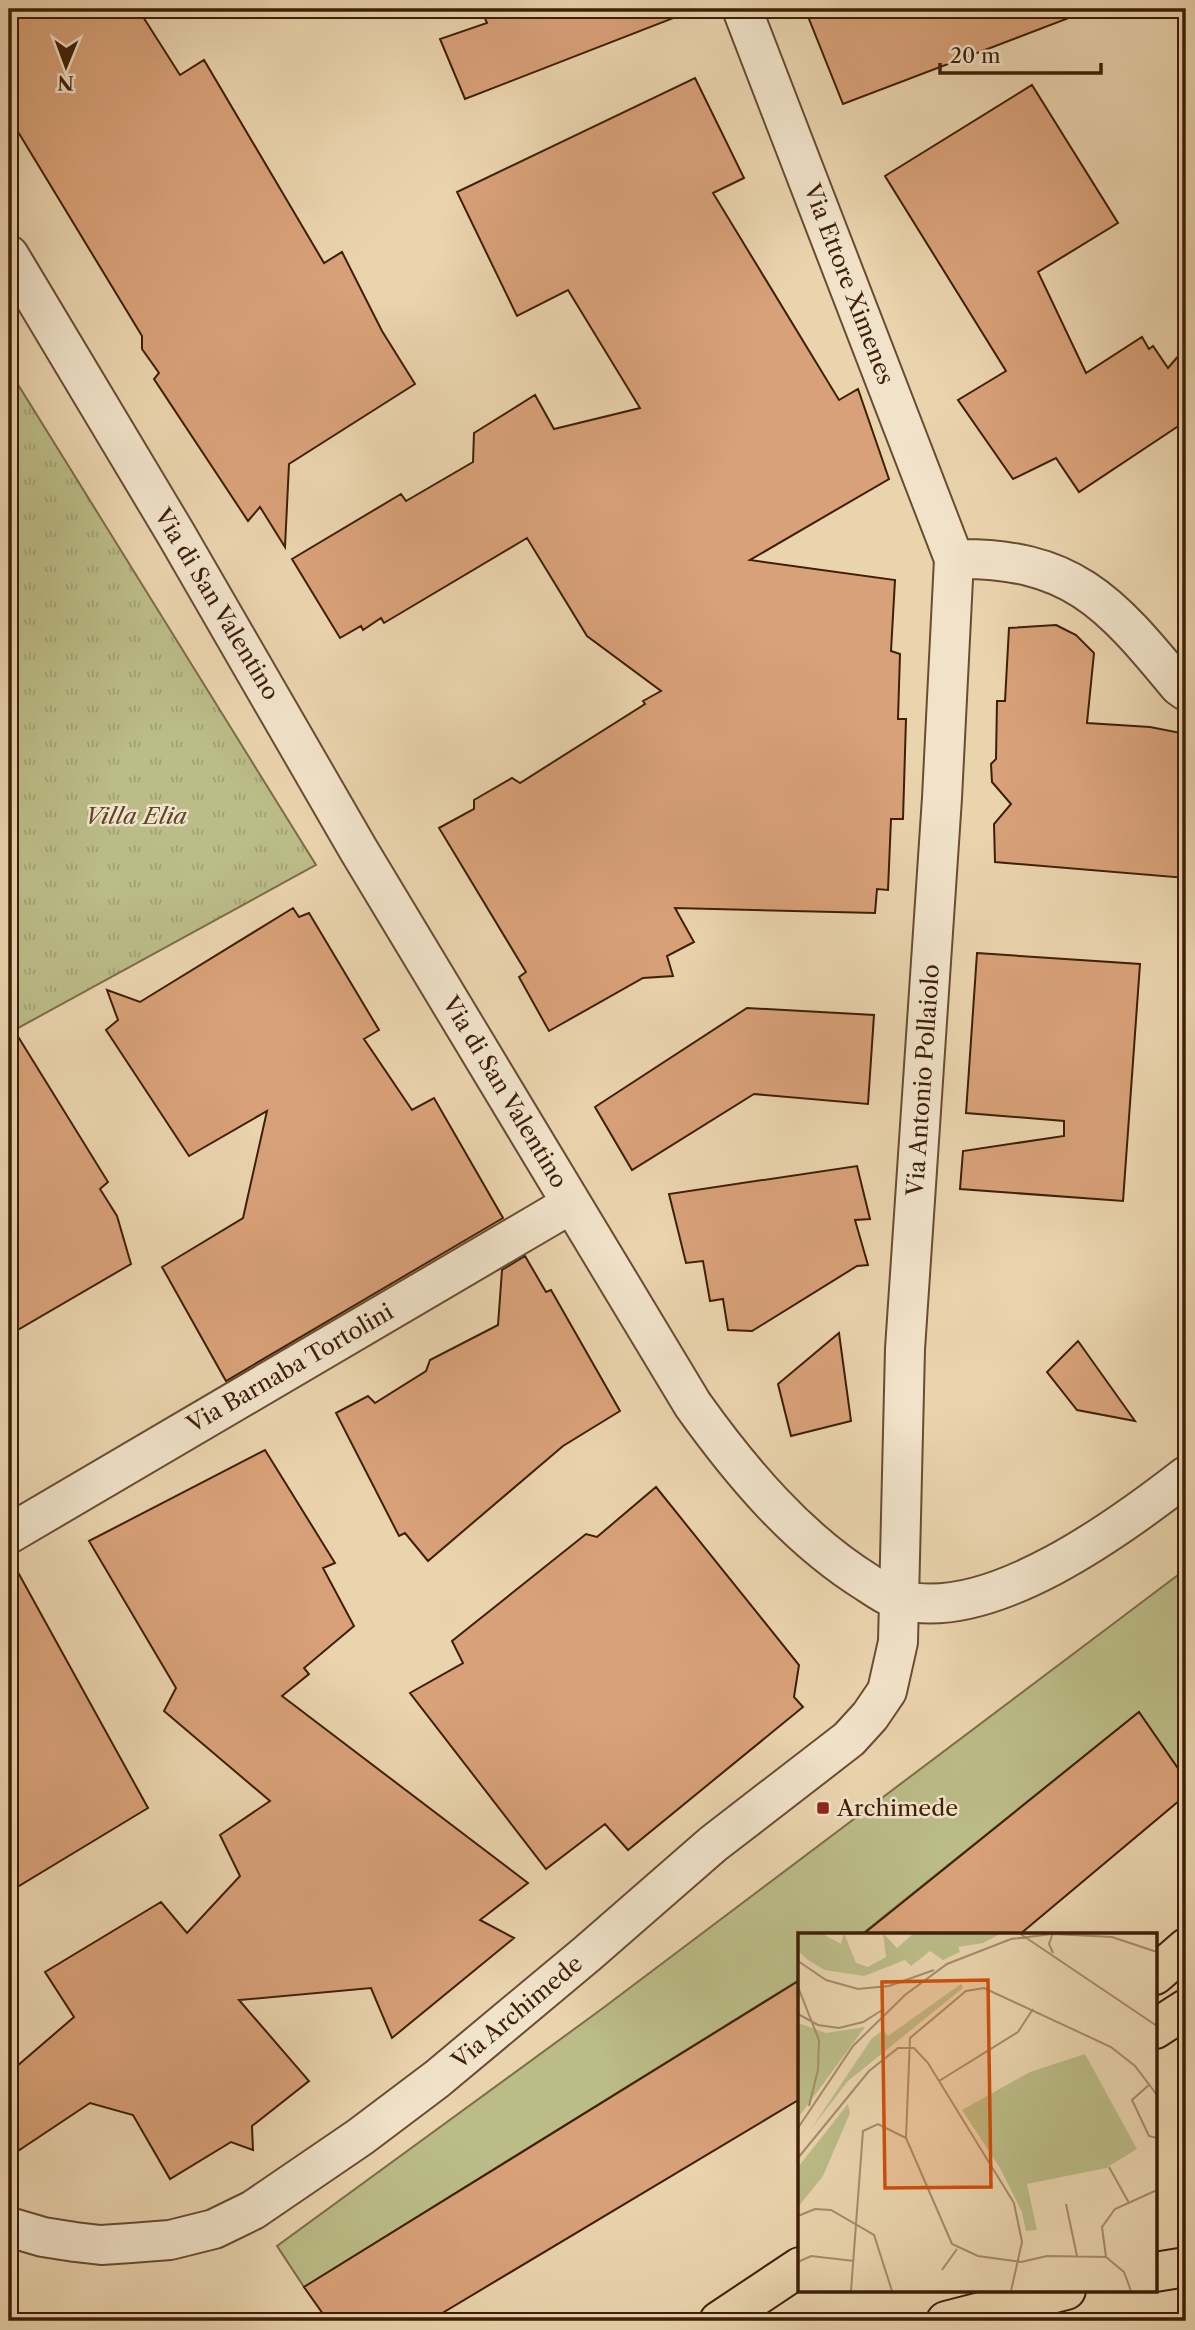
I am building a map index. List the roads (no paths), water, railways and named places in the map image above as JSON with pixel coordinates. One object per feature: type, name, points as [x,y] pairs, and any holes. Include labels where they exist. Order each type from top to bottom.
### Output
[{"type":"main road","points":[[1156,1974],[1186,1948]]},
{"type":"main road","points":[[1156,2028],[1186,2009]]},
{"type":"main road","points":[[1156,2272],[1186,2267]]},
{"type":"main road","points":[[719,2321],[798,2268]]},
{"type":"main road","points":[[946,2321],[1058,2292]]},
{"type":"street","name":"Via Ettore Ximenes","points":[[742,9],[954,559]]},
{"type":"street","name":"Via di San Valentino","points":[[9,255],[183,546],[358,849],[693,1405],[750,1479],[798,1528],[842,1565],[899,1600],[927,1603],[962,1600],[993,1593],[1023,1580],[1088,1545],[1146,1507],[1186,1476]]},
{"type":"street","points":[[954,559],[1007,562],[1044,570],[1070,580],[1097,597],[1116,615],[1186,691]]},
{"type":"street","name":"Via Antonio Pollaiolo","points":[[899,1600],[905,1349],[942,798],[954,559]]},
{"type":"street","name":"Via Barnaba Tortolini","points":[[9,1534],[572,1204]]},
{"type":"street","name":"Via Archimede","points":[[9,2227],[43,2237],[88,2244],[170,2240],[214,2229],[234,2220],[324,2162],[437,2079],[713,1844],[849,1739],[870,1716],[887,1691],[898,1642],[899,1600]]},
{"type":"place","name":"Archimede","points":[[823,1808]]},
{"type":"park label","name":"Villa Elia","points":[[136,816]]}]
